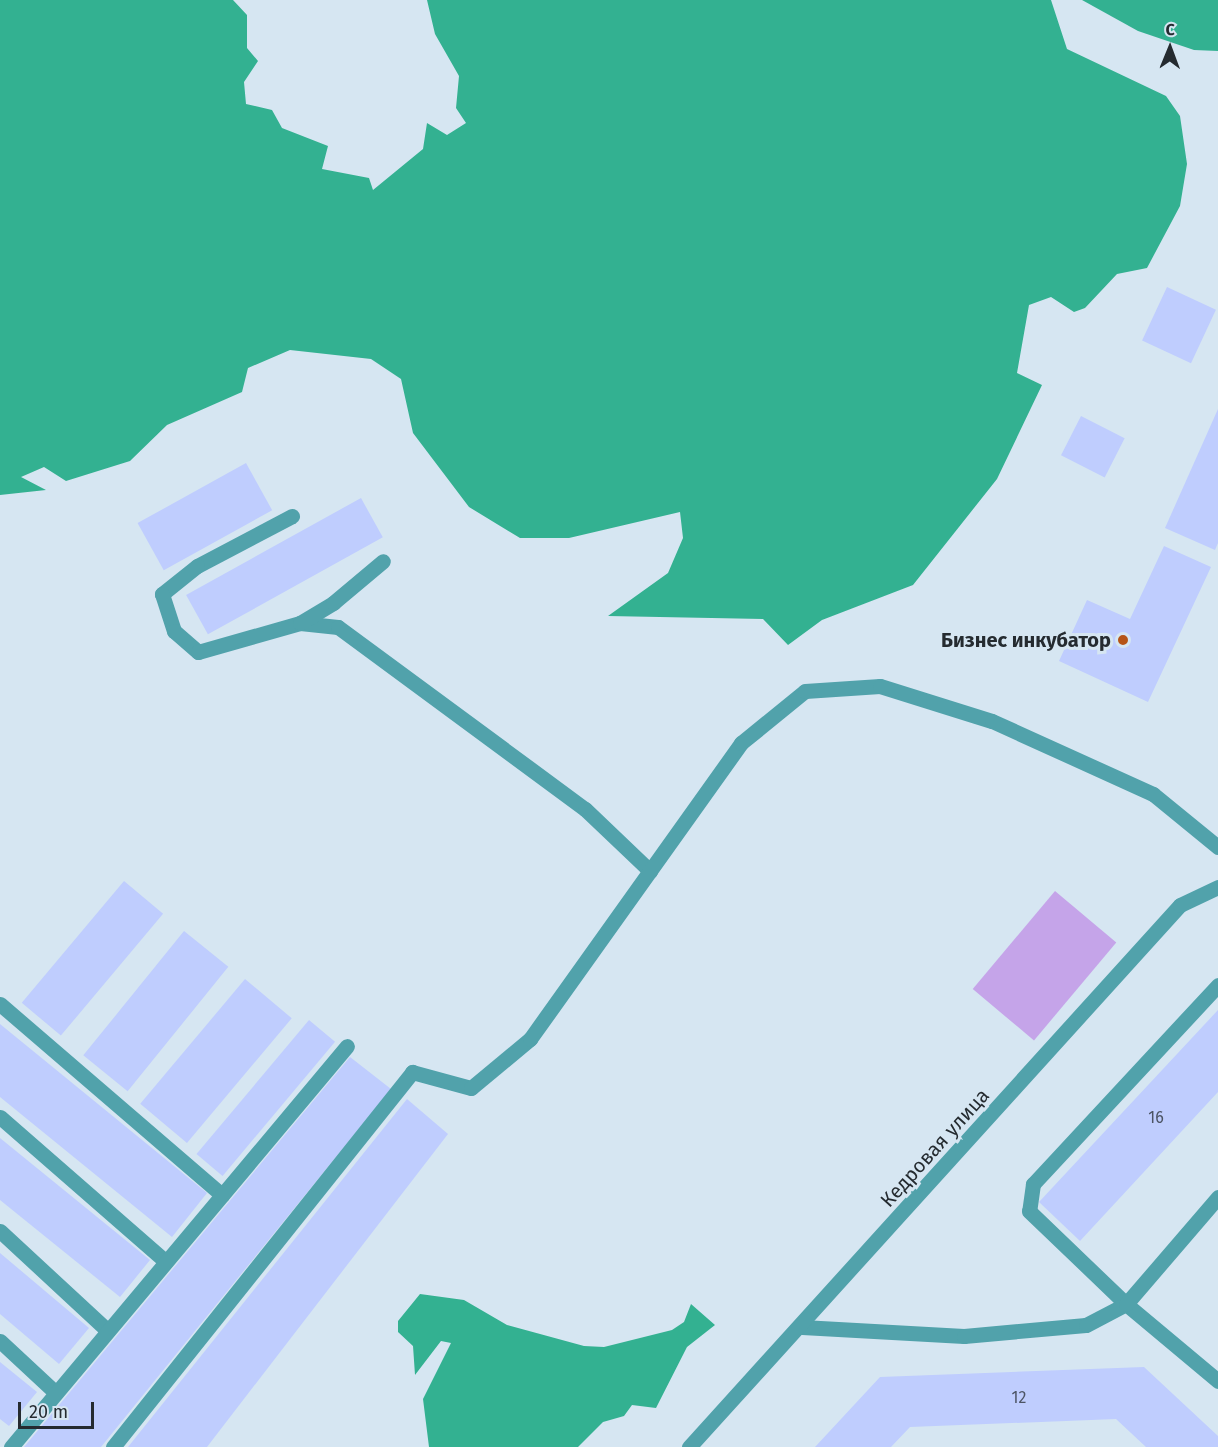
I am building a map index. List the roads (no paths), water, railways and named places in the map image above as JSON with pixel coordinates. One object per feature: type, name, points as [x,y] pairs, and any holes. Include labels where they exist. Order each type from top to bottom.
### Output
[{"type":"street","points":[[292,516],[197,566],[162,594],[174,631],[198,652],[300,623],[333,603],[383,561]]},
{"type":"street","points":[[300,623],[338,627],[391,671],[464,716],[585,809],[650,871]]},
{"type":"street","points":[[113,1447],[412,1072],[471,1088],[530,1039],[741,743],[805,691],[880,686],[992,721],[1153,794],[1218,847]]},
{"type":"street","name":"Кедровая улица","points":[[689,1447],[802,1327],[1180,905],[1218,887]]},
{"type":"street","points":[[1218,985],[1033,1184],[1029,1211],[1084,1259],[1126,1304],[1218,1380]]},
{"type":"street","points":[[0,1004],[222,1196]]},
{"type":"street","points":[[11,1447],[346,1046]]},
{"type":"street","points":[[0,1117],[166,1262]]},
{"type":"street","points":[[802,1327],[964,1336],[1086,1325],[1126,1304],[1218,1197]]},
{"type":"street","points":[[0,1231],[108,1331]]},
{"type":"street","points":[[0,1341],[56,1393]]},
{"type":"place","name":"Бизнес инкубатор","points":[[1123,640]]}]
